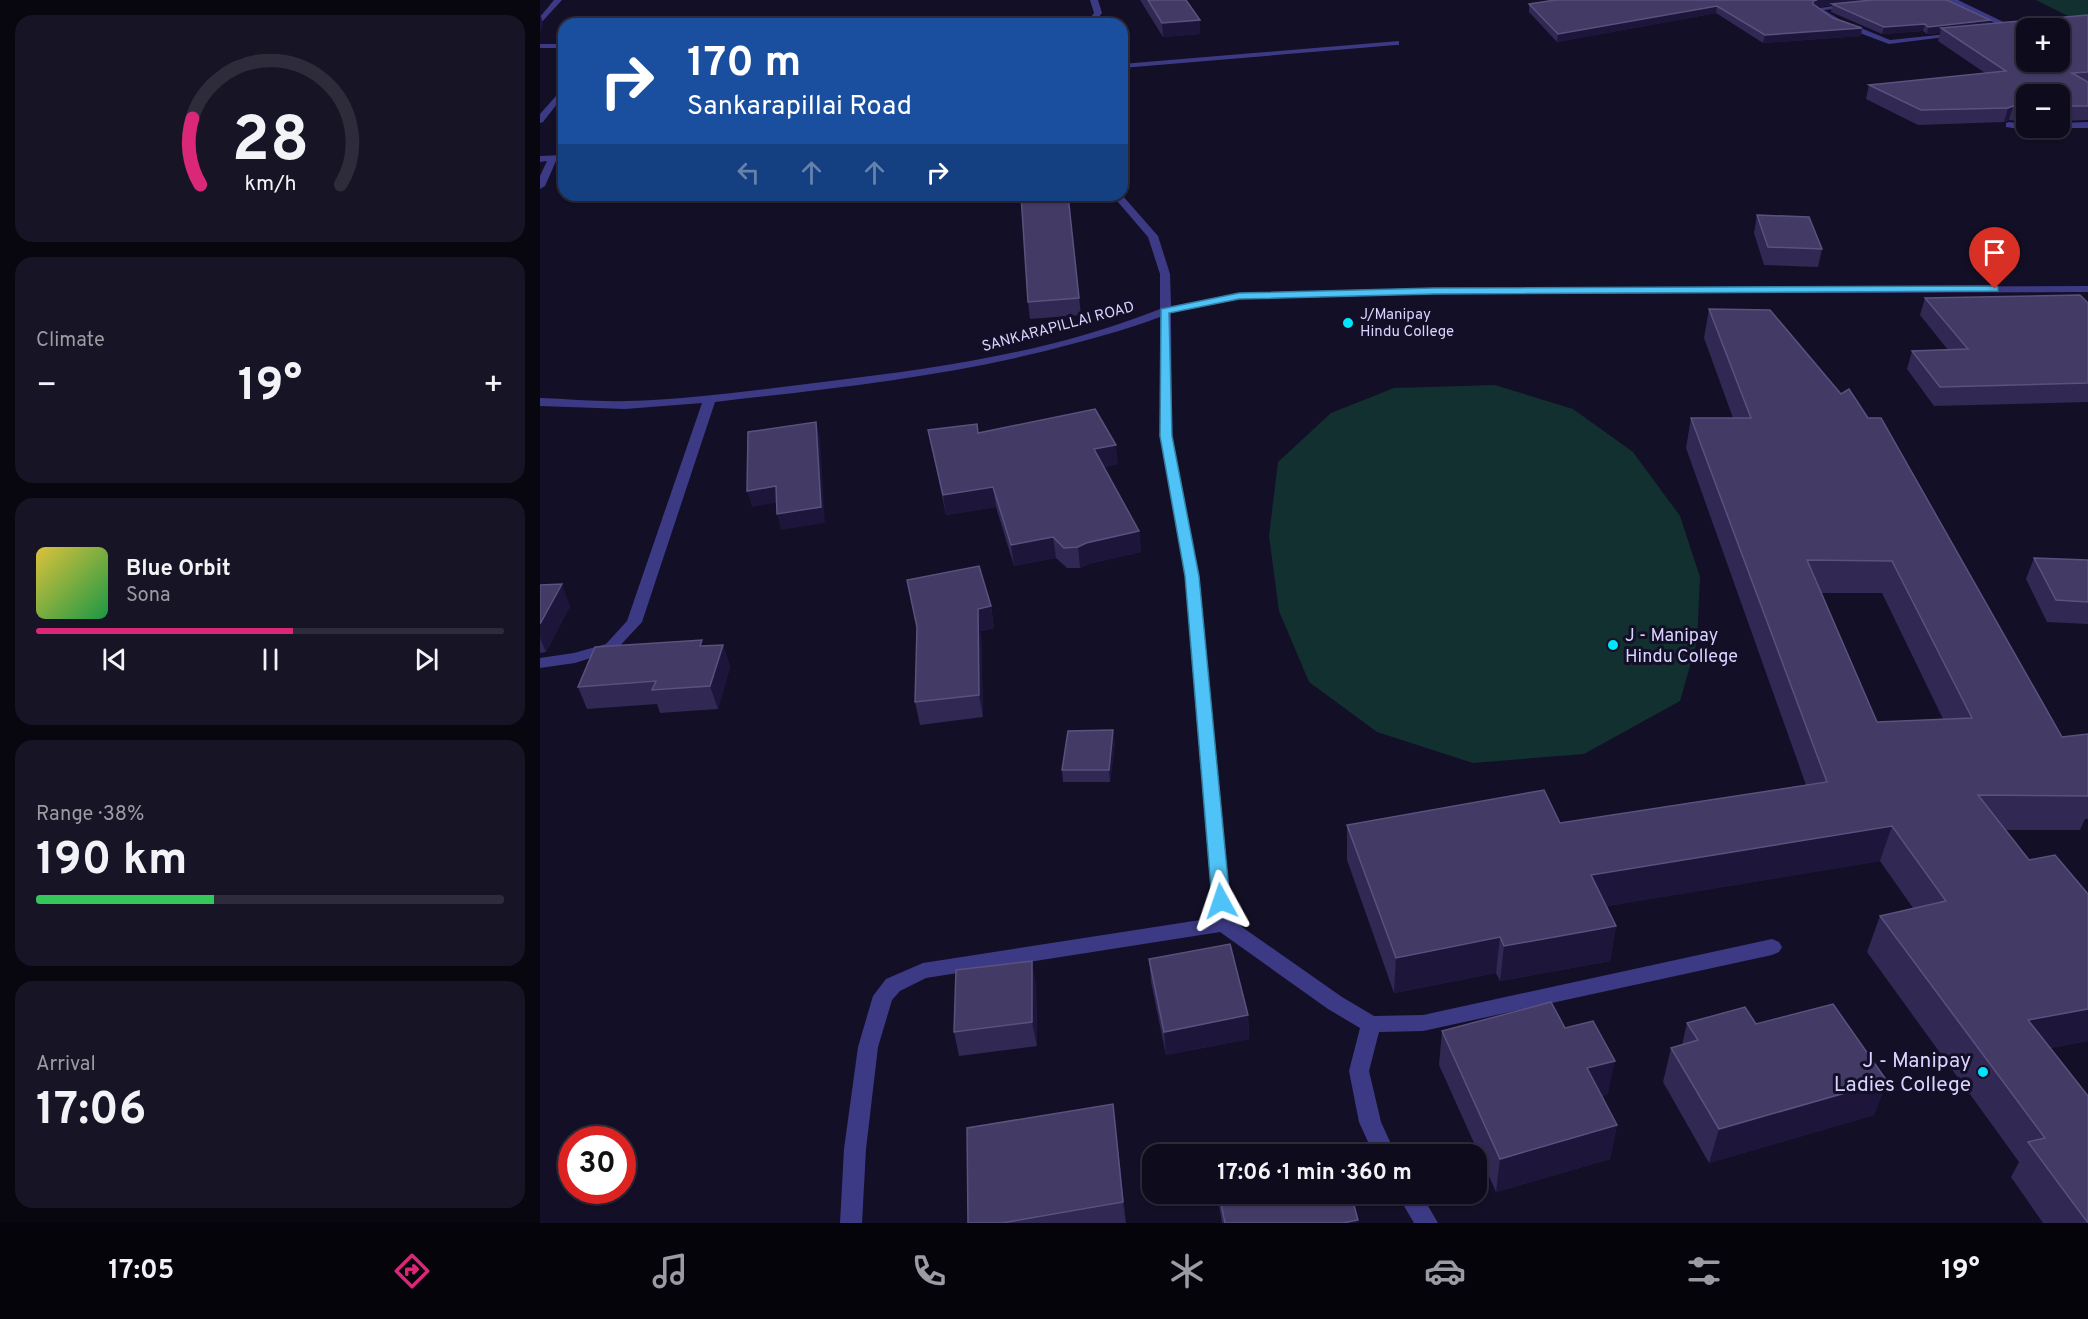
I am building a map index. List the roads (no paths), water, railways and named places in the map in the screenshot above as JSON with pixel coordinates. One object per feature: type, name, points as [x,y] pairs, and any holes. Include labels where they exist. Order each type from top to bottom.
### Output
[{"type":"street","points":[[540,21],[558,0]]},
{"type":"street","points":[[1094,18],[1098,13],[1097,0]]},
{"type":"street","points":[[1952,0],[2014,29]]},
{"type":"street","points":[[1859,4],[1817,9],[1836,21],[1889,42],[1969,34]]},
{"type":"street","points":[[1992,31],[2014,29]]},
{"type":"street","points":[[1128,65],[1396,43]]},
{"type":"street","points":[[540,46],[558,46]]},
{"type":"street","points":[[540,120],[558,98]]},
{"type":"street","points":[[2009,125],[2016,126]]},
{"type":"street","points":[[2070,126],[2088,125]]},
{"type":"street","points":[[540,186],[553,158]]},
{"type":"street","points":[[540,159],[558,158]]},
{"type":"street","points":[[1122,201],[1153,236],[1165,274],[1166,436],[1192,576],[1223,924]]},
{"type":"street","name":"SANKARAPILLAI ROAD","points":[[540,402],[625,405],[710,399],[911,375],[1016,356],[1132,324],[1164,311],[1239,296],[1434,291],[2088,289]]},
{"type":"street","points":[[540,663],[575,658],[611,647],[634,622],[710,399]]},
{"type":"street","points":[[851,1223],[855,1149],[868,1047],[883,996],[893,985],[923,971],[1223,924],[1335,1003],[1371,1024],[1423,1023],[1772,947]]},
{"type":"street","points":[[1371,1024],[1359,1071],[1370,1122],[1380,1144]]},
{"type":"street","points":[[1415,1204],[1427,1223]]},
{"type":"place","name":"J/Manipay Hindu College","points":[[1348,323]]},
{"type":"place","name":"J - Manipay Hindu College","points":[[1613,645]]},
{"type":"place","name":"J - Manipay Ladies College","points":[[1983,1072]]}]
